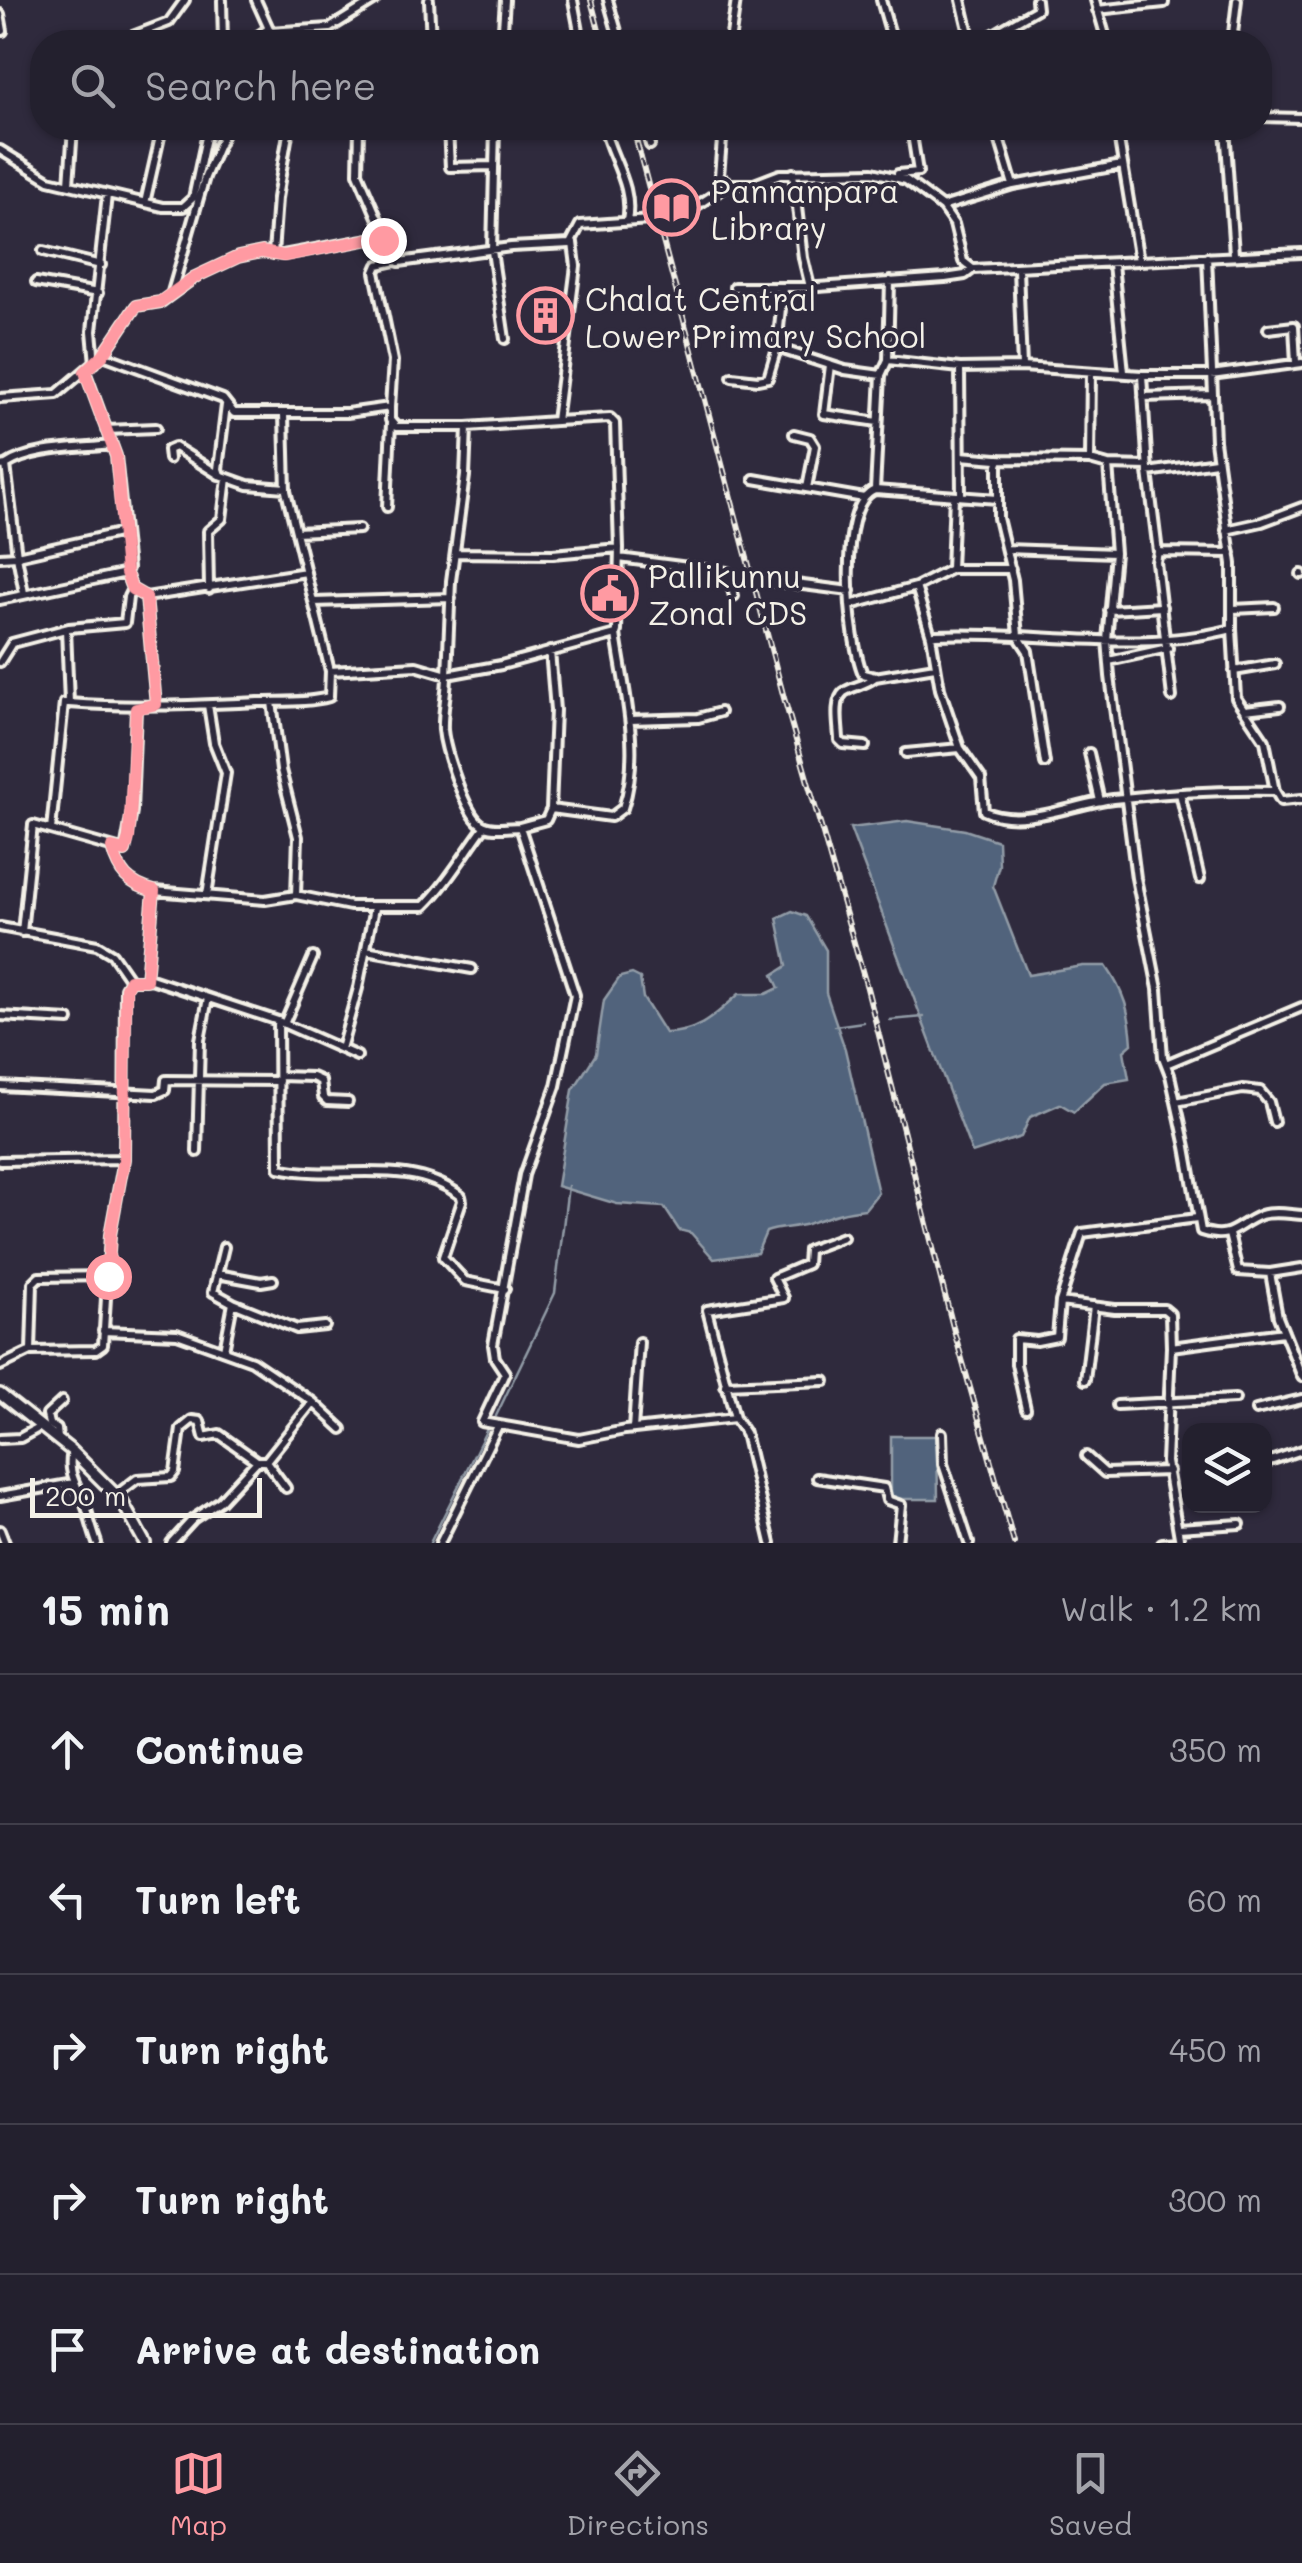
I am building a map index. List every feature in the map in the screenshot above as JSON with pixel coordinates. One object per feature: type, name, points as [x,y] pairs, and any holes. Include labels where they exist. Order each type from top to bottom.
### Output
[{"type":"main road","points":[[0,1394],[72,1451],[116,1495],[146,1543]]},
{"type":"street","points":[[152,30],[169,22],[185,0]]},
{"type":"street","points":[[222,0],[223,30]]},
{"type":"street","points":[[256,0],[268,30],[330,28],[370,2]]},
{"type":"street","points":[[430,0],[431,30]]},
{"type":"street","points":[[503,30],[505,0]]},
{"type":"street","points":[[572,0],[578,30]]},
{"type":"street","points":[[608,0],[617,30]]},
{"type":"street","points":[[732,30],[736,0]]},
{"type":"street","points":[[881,0],[890,30]]},
{"type":"street","points":[[961,0],[968,30]]},
{"type":"street","points":[[1001,30],[1037,9],[1036,0]]},
{"type":"street","points":[[1095,0],[1103,30]]},
{"type":"street","points":[[1097,10],[1164,0]]},
{"type":"street","points":[[1234,30],[1238,0]]},
{"type":"street","points":[[0,14],[3,30]]},
{"type":"street","points":[[1272,117],[1302,118]]},
{"type":"street","points":[[69,184],[72,140]]},
{"type":"street","points":[[146,203],[159,140]]},
{"type":"street","points":[[0,150],[41,177],[164,207],[189,205],[198,184],[206,140]]},
{"type":"street","points":[[172,294],[198,196],[221,140]]},
{"type":"street","points":[[273,254],[287,140]]},
{"type":"street","points":[[359,140],[358,173],[382,231],[381,238],[396,262]]},
{"type":"street","points":[[449,140],[450,167],[494,166]]},
{"type":"street","points":[[495,140],[492,251],[505,339]]},
{"type":"street","points":[[608,140],[614,162],[624,174],[628,221]]},
{"type":"street","points":[[648,140],[650,146]]},
{"type":"street","points":[[722,140],[719,176],[730,184]]},
{"type":"street","points":[[887,175],[918,172],[913,140]]},
{"type":"street","points":[[1000,140],[1013,186]]},
{"type":"street","points":[[1119,140],[1139,261]]},
{"type":"street","points":[[1227,140],[1234,254]]},
{"type":"street","points":[[942,207],[1013,186],[1122,164]]},
{"type":"street","points":[[556,421],[576,266],[572,243],[580,225],[690,210],[730,184],[754,184],[780,174],[873,172],[906,180],[942,207],[954,224],[962,261],[972,269]]},
{"type":"street","points":[[793,173],[810,287]]},
{"type":"street","points":[[95,364],[91,349],[107,196]]},
{"type":"street","points":[[0,398],[57,394],[95,364],[136,306],[160,302],[215,266],[238,257],[284,256],[381,238]]},
{"type":"street","points":[[388,507],[393,362],[375,272],[378,266],[572,243]]},
{"type":"street","points":[[43,251],[100,266]]},
{"type":"street","points":[[734,288],[945,278],[964,275],[972,269],[1302,253]]},
{"type":"street","points":[[1207,257],[1216,462],[1230,553],[1236,698],[1266,741],[1280,800],[1302,799]]},
{"type":"street","points":[[1113,264],[1124,372]]},
{"type":"street","points":[[1018,269],[1022,366]]},
{"type":"street","points":[[875,490],[881,375],[888,360],[890,281]]},
{"type":"street","points":[[36,282],[98,294]]},
{"type":"street","points":[[732,377],[768,378],[777,348],[784,288]]},
{"type":"street","points":[[888,360],[960,368],[1022,366],[1142,375],[1211,374],[1301,364],[1294,326],[1268,329]]},
{"type":"street","points":[[777,348],[830,365],[881,375]]},
{"type":"street","points":[[103,355],[168,376],[226,403],[234,413],[346,413],[390,407]]},
{"type":"street","points":[[830,365],[824,414],[878,422]]},
{"type":"street","points":[[951,569],[962,456],[960,368]]},
{"type":"street","points":[[85,372],[116,456],[126,573],[132,589],[146,597],[306,572]]},
{"type":"street","points":[[1090,460],[1091,373]]},
{"type":"street","points":[[1142,375],[1156,562],[1172,697]]},
{"type":"street","points":[[1143,397],[1213,396]]},
{"type":"street","points":[[209,589],[208,530],[222,519],[224,477],[218,469],[226,403]]},
{"type":"street","points":[[51,830],[64,703],[136,709],[156,704],[208,705],[329,697],[330,671],[286,488],[284,414]]},
{"type":"street","points":[[391,422],[396,427],[610,418],[615,423],[620,558],[616,634],[632,757],[623,808],[611,817],[551,809]]},
{"type":"street","points":[[467,427],[450,598],[445,740],[463,798],[484,826]]},
{"type":"street","points":[[106,430],[156,428]]},
{"type":"street","points":[[794,434],[810,438],[814,446],[807,488]]},
{"type":"street","points":[[24,593],[3,466],[48,453],[112,445]]},
{"type":"street","points":[[169,460],[168,450],[174,447],[224,477],[248,485],[286,488]]},
{"type":"street","points":[[962,456],[1090,460],[1148,469],[1216,462]]},
{"type":"street","points":[[998,459],[998,518],[1011,569],[1018,636],[1028,651],[1045,763]]},
{"type":"street","points":[[1108,465],[1116,554],[1107,640],[1109,661],[1136,878],[1158,989],[1166,1064],[1197,1218],[1201,1231],[1216,1236],[1229,1234],[1270,1213],[1302,1215]]},
{"type":"street","points":[[754,479],[864,498]]},
{"type":"street","points":[[874,678],[863,674],[855,655],[850,604],[854,520],[864,498],[875,490],[998,498]]},
{"type":"street","points":[[1226,530],[1302,507]]},
{"type":"street","points":[[296,532],[359,528]]},
{"type":"street","points":[[0,557],[122,532]]},
{"type":"street","points":[[456,553],[553,554],[619,548]]},
{"type":"street","points":[[1006,549],[1116,554]]},
{"type":"street","points":[[1158,552],[1230,553]]},
{"type":"street","points":[[620,558],[728,572],[734,596]]},
{"type":"street","points":[[850,604],[916,588],[951,569],[1011,569]]},
{"type":"street","points":[[0,600],[126,573]]},
{"type":"street","points":[[764,580],[850,592]]},
{"type":"street","points":[[916,588],[931,636],[934,667],[960,748],[981,778],[984,811],[998,817],[1031,815],[1126,798],[1216,790],[1275,791]]},
{"type":"street","points":[[0,662],[12,643],[66,629],[125,623],[132,589]]},
{"type":"street","points":[[146,597],[156,704]]},
{"type":"street","points":[[313,602],[450,598]]},
{"type":"street","points":[[1109,610],[1162,607]]},
{"type":"street","points":[[1232,608],[1274,607]]},
{"type":"street","points":[[66,629],[70,703]]},
{"type":"street","points":[[931,636],[981,632],[1107,640],[1166,638],[1232,629]]},
{"type":"street","points":[[330,671],[416,666],[447,675],[501,666],[616,634]]},
{"type":"street","points":[[1109,661],[1168,648]]},
{"type":"street","points":[[484,826],[520,827],[546,820],[551,809],[554,710],[550,651]]},
{"type":"street","points":[[1234,672],[1275,664]]},
{"type":"street","points":[[865,746],[839,740],[838,702],[844,692],[874,678],[934,667]]},
{"type":"street","points":[[272,702],[281,770],[298,838],[296,895]]},
{"type":"street","points":[[207,896],[226,773],[214,742],[208,705]]},
{"type":"street","points":[[1243,710],[1280,706]]},
{"type":"street","points":[[22,932],[33,826],[125,851],[136,709]]},
{"type":"street","points":[[630,720],[698,718],[720,712]]},
{"type":"street","points":[[906,754],[960,748]]},
{"type":"street","points":[[1089,753],[1100,801]]},
{"type":"street","points":[[1180,793],[1200,879]]},
{"type":"street","points":[[112,848],[119,873],[138,887],[154,891],[265,900],[296,895],[374,908],[424,906],[447,884],[484,826]]},
{"type":"street","points":[[520,827],[575,995],[556,1086],[524,1175],[493,1346],[495,1358],[505,1373],[482,1422],[579,1440],[735,1418]]},
{"type":"street","points":[[146,980],[154,891]]},
{"type":"street","points":[[340,1049],[374,908]]},
{"type":"street","points":[[0,927],[97,945],[112,954],[130,980]]},
{"type":"street","points":[[366,950],[472,969]]},
{"type":"street","points":[[314,957],[281,1023],[279,1168],[408,1172],[453,1190],[462,1201],[443,1257],[465,1281],[505,1289]]},
{"type":"street","points":[[130,980],[151,979],[208,998],[281,1023],[357,1056]]},
{"type":"street","points":[[0,1366],[31,1351],[100,1349],[104,1345],[110,1235],[124,1160],[122,1093],[126,988],[130,980]]},
{"type":"street","points":[[197,1152],[200,1040],[208,998]]},
{"type":"street","points":[[1166,1064],[1302,1007]]},
{"type":"street","points":[[0,1016],[69,1020]]},
{"type":"street","points":[[0,1086],[156,1094],[165,1090],[166,1080],[312,1078],[322,1081],[327,1101],[348,1102]]},
{"type":"street","points":[[1176,1102],[1243,1090],[1260,1091],[1269,1102],[1274,1122]]},
{"type":"street","points":[[0,1160],[124,1160]]},
{"type":"street","points":[[1026,1409],[1016,1364],[1016,1339],[1058,1337],[1060,1302],[1082,1233],[1197,1218]]},
{"type":"street","points":[[1229,1234],[1238,1272],[1302,1268]]},
{"type":"street","points":[[771,1543],[746,1433],[735,1418],[724,1385],[707,1310],[784,1298],[774,1278],[807,1264],[808,1250],[843,1237]]},
{"type":"street","points":[[224,1247],[213,1292],[297,1329],[326,1326]]},
{"type":"street","points":[[1270,1272],[1284,1332],[1302,1377]]},
{"type":"street","points":[[217,1274],[261,1282],[273,1280]]},
{"type":"street","points":[[31,1351],[33,1283],[39,1277],[108,1276]]},
{"type":"street","points":[[1060,1302],[1164,1309],[1170,1314],[1166,1462],[1180,1542],[1162,1543]]},
{"type":"street","points":[[224,1350],[233,1303]]},
{"type":"street","points":[[1085,1380],[1094,1306]]},
{"type":"street","points":[[103,1331],[178,1334],[224,1350],[272,1372],[342,1428]]},
{"type":"street","points":[[1171,1347],[1284,1332]]},
{"type":"street","points":[[1288,1342],[1302,1340]]},
{"type":"street","points":[[633,1430],[639,1342]]},
{"type":"street","points":[[724,1385],[825,1381]]},
{"type":"street","points":[[1117,1405],[1235,1399]]},
{"type":"street","points":[[1256,1410],[1302,1399]]},
{"type":"street","points":[[58,1440],[57,1429],[46,1416],[62,1401]]},
{"type":"street","points":[[170,1543],[261,1461],[312,1402]]},
{"type":"street","points":[[116,1495],[137,1478],[171,1477],[181,1429],[192,1420],[200,1421],[204,1437],[219,1434],[261,1461],[286,1488]]},
{"type":"street","points":[[440,1543],[498,1426]]},
{"type":"street","points":[[0,1440],[20,1438],[40,1427]]},
{"type":"street","points":[[942,1433],[943,1464],[970,1543]]},
{"type":"street","points":[[1272,1461],[1302,1450]]},
{"type":"street","points":[[72,1451],[74,1483],[97,1543]]},
{"type":"street","points":[[1086,1456],[1105,1473],[1169,1471]]},
{"type":"street","points":[[816,1478],[884,1488],[887,1500],[901,1505],[897,1543]]},
{"type":"street","points":[[0,1496],[74,1483]]},
{"type":"street","points":[[1178,1528],[1240,1524]]},
{"type":"street","points":[[0,1530],[5,1543]]},
{"type":"water","points":[[907,821],[965,830],[998,841],[999,865],[993,886],[1028,975],[1106,966],[1128,1012],[1132,1044],[1124,1051],[1129,1079],[1105,1083],[1074,1112],[1060,1104],[1030,1117],[1021,1137],[972,1153],[850,828]]},
{"type":"water","points":[[792,911],[806,916],[826,950],[826,993],[845,1049],[878,1193],[865,1209],[766,1232],[757,1253],[714,1259],[691,1233],[679,1230],[664,1207],[617,1204],[557,1186],[573,1090],[596,1054],[604,1000],[620,977],[632,974],[640,978],[643,998],[665,1033],[688,1030],[706,1021],[739,994],[766,994],[779,988],[773,975],[787,966],[777,918]]},
{"type":"water","points":[[891,1436],[937,1436],[938,1499],[891,1499]]},
{"type":"waterway","points":[[890,1020],[924,1017]]},
{"type":"waterway","points":[[835,1026],[863,1022]]},
{"type":"waterway","points":[[496,1416],[555,1293],[568,1186]]},
{"type":"waterway","points":[[430,1543],[487,1429]]},
{"type":"railway","points":[[591,0],[599,30]]},
{"type":"railway","points":[[636,140],[1014,1543]]},
{"type":"place","name":"Pannanpara Library","points":[[672,208]]},
{"type":"place","name":"Chalat Central Lower Primary School","points":[[546,316]]},
{"type":"place","name":"Pallikunnu Zonal CDS","points":[[609,593]]},
{"type":"route","points":[[108,1276],[110,1235],[124,1160],[126,988],[130,980],[146,980],[154,891],[138,887],[119,873],[112,848],[125,851],[129,838],[136,709],[156,704],[146,597],[132,589],[126,573],[116,456],[85,372],[103,355],[136,306],[160,302],[215,266],[262,252],[284,256],[370,239],[383,240]]}]
